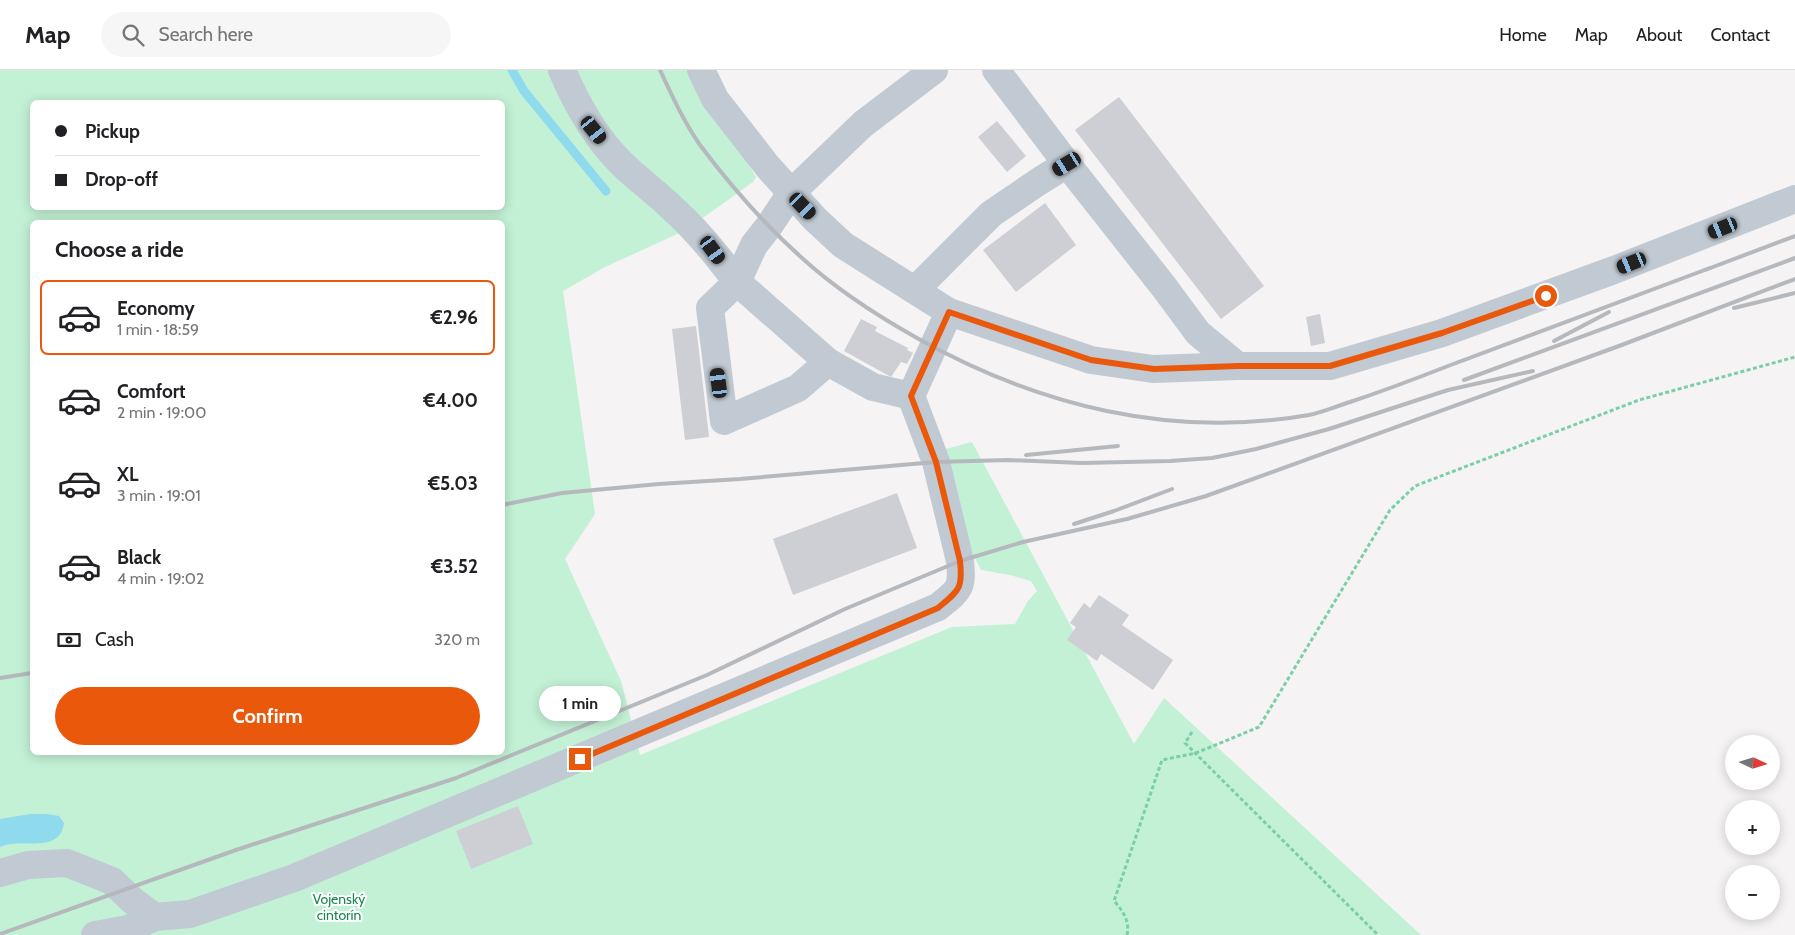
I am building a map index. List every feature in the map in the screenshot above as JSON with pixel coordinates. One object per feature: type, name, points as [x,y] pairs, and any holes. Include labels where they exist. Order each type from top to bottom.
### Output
[{"type":"lane","points":[[562,70],[572,94],[594,130],[620,162],[673,208],[713,250],[737,282],[828,362],[873,386],[911,396]]},
{"type":"lane","points":[[701,70],[714,99],[768,168],[843,245],[916,289],[949,312],[1091,360],[1154,369],[1238,366],[1330,366],[1442,333],[1614,270],[1795,199]]},
{"type":"lane","points":[[828,362],[798,388],[724,421],[710,308],[737,282],[754,245],[791,193],[863,124],[934,70]]},
{"type":"lane","points":[[996,70],[1198,333],[1238,366]]},
{"type":"lane","points":[[916,289],[991,214],[1067,164]]},
{"type":"lane","points":[[95,935],[128,929],[156,917],[190,914],[294,878],[938,608],[958,591],[961,576],[960,561],[936,462],[911,396],[949,312]]},
{"type":"lane","points":[[0,873],[28,865],[67,863],[112,881],[133,901],[156,917]]},
{"type":"path","points":[[1127,935],[1125,912],[1114,901],[1162,760],[1196,753],[1259,727],[1390,510],[1416,486],[1639,400],[1795,357]]},
{"type":"path","points":[[1192,732],[1185,743],[1378,935]]},
{"type":"green space","name":"Vojenský cintorín","points":[[0,70],[698,70],[708,97],[756,177],[753,182],[686,230],[605,267],[563,291],[595,514],[565,559],[621,681],[640,755],[952,627],[1015,624],[1028,601],[1037,591],[1031,581],[981,570],[968,545],[942,450],[972,442],[1134,744],[1164,698],[1421,935],[0,935]]},
{"type":"water","points":[[30,814],[59,816],[64,823],[61,833],[55,839],[48,842],[9,844],[0,847],[0,819]]},
{"type":"building","points":[[1119,97],[1264,286],[1221,319],[1075,130]]},
{"type":"building","points":[[997,121],[1026,156],[1007,172],[978,137]]},
{"type":"building","points":[[1045,203],[1076,245],[1016,292],[983,250]]},
{"type":"building","points":[[1320,314],[1325,343],[1311,346],[1306,317]]},
{"type":"building","points":[[861,319],[877,327],[875,331],[908,348],[907,350],[913,353],[907,364],[901,362],[891,377],[844,351]]},
{"type":"building","points":[[696,326],[709,437],[685,440],[672,329]]},
{"type":"building","points":[[897,493],[917,548],[793,595],[773,539]]},
{"type":"building","points":[[1099,595],[1129,615],[1122,625],[1173,660],[1153,690],[1101,654],[1097,661],[1067,640],[1076,627],[1070,623],[1084,603],[1090,608]]},
{"type":"building","points":[[518,806],[533,844],[471,869],[456,831]]},
{"type":"waterway","points":[[512,70],[524,91],[606,191]]},
{"type":"railway","points":[[660,70],[689,127],[723,175],[775,232],[829,281],[887,320],[963,362],[1010,382],[1058,399],[1107,411],[1156,419],[1207,423],[1257,421],[1309,415],[1399,385],[1710,268]]},
{"type":"railway","points":[[1705,270],[1795,236]]},
{"type":"railway","points":[[1464,380],[1795,258]]},
{"type":"railway","points":[[0,934],[236,850],[456,778],[707,675],[845,609],[960,561],[1023,542],[1127,519],[1206,496],[1619,346],[1795,279]]},
{"type":"railway","points":[[1734,308],[1795,293]]},
{"type":"railway","points":[[1554,341],[1609,312]]},
{"type":"railway","points":[[505,504],[562,493],[936,462],[1008,460],[1082,463],[1212,458],[1256,449],[1329,429],[1448,390],[1533,371]]},
{"type":"railway","points":[[1026,455],[1118,446]]},
{"type":"railway","points":[[1074,524],[1172,489]]},
{"type":"railway","points":[[0,678],[30,673]]},
{"type":"route","points":[[580,759],[938,608],[958,591],[961,576],[960,561],[936,462],[911,396],[949,312],[1091,360],[1154,369],[1238,366],[1330,366],[1442,333],[1546,296]]}]
